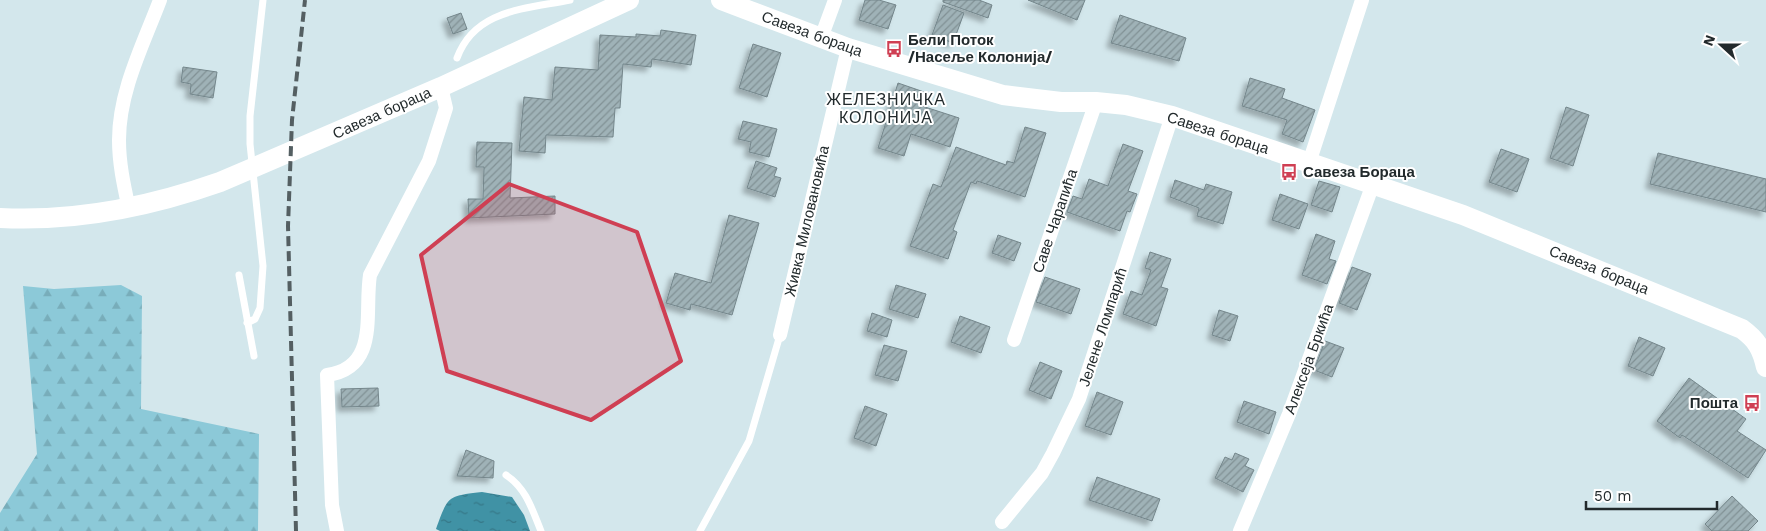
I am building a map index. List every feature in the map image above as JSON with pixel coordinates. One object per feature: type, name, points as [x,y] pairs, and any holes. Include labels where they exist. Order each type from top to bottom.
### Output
[{"type":"street","points":[[129,209],[120,158],[119,139],[123,102],[126,88],[160,0]]},
{"type":"street","name":"Савеза бораца","points":[[0,218],[81,216],[129,209],[186,194],[220,182],[442,87],[628,0]]},
{"type":"street","name":"Савеза бораца","points":[[721,0],[848,48],[1004,95],[1061,102],[1096,102],[1126,106],[1172,116],[1463,215],[1716,316],[1754,337],[1761,346],[1766,368]]},
{"type":"street","points":[[821,38],[835,0]]},
{"type":"street","points":[[1309,163],[1362,0]]},
{"type":"street","name":"Живка Миловановића","points":[[780,335],[848,48]]},
{"type":"street","points":[[337,531],[332,505],[327,375],[345,371],[357,362],[361,354],[368,328],[367,295],[370,275],[428,161],[446,108],[442,87]]},
{"type":"street","name":"Саве Чарапића","points":[[1014,340],[1096,102]]},
{"type":"street","name":"Јелене Ломпарић","points":[[1002,522],[1046,466],[1079,399],[1172,116]]},
{"type":"street","name":"Алексеја Бркића","points":[[1240,531],[1286,422],[1373,184]]},
{"type":"lane","points":[[247,323],[255,319],[260,308],[263,266],[250,144],[250,116],[263,0]]},
{"type":"lane","points":[[457,58],[461,47],[473,31],[497,15],[570,0]]},
{"type":"lane","points":[[239,275],[254,356]]},
{"type":"lane","points":[[700,531],[749,442],[780,335]]},
{"type":"lane","points":[[506,475],[518,483],[526,495],[541,531]]},
{"type":"highlighted area","points":[[509,184],[637,232],[681,361],[591,420],[447,371],[421,255]]},
{"type":"green space","points":[[121,285],[142,296],[141,409],[259,434],[258,531],[0,531],[0,513],[37,454],[23,286],[54,289]]},
{"type":"water","points":[[482,492],[512,497],[524,515],[530,531],[440,531],[436,529],[443,510],[450,500],[462,495]]},
{"type":"building","points":[[865,0],[879,0],[896,5],[888,29],[859,20]]},
{"type":"building","points":[[943,0],[979,0],[992,5],[988,18],[943,2]]},
{"type":"building","points":[[1028,0],[1085,0],[1077,20]]},
{"type":"building","points":[[943,5],[964,13],[953,43],[932,35]]},
{"type":"building","points":[[461,13],[467,29],[453,34],[447,18]]},
{"type":"building","points":[[1120,15],[1186,38],[1179,61],[1111,43]]},
{"type":"building","points":[[661,30],[696,35],[691,65],[652,59],[651,67],[623,64],[620,108],[615,108],[613,137],[546,135],[545,153],[519,151],[524,97],[552,100],[555,67],[598,70],[600,35],[636,37],[636,34],[660,36]]},
{"type":"building","points":[[753,44],[781,53],[767,97],[739,88]]},
{"type":"building","points":[[183,67],[217,72],[213,98],[190,94],[191,84],[181,82]]},
{"type":"building","points":[[1250,78],[1285,89],[1282,98],[1315,110],[1303,142],[1282,134],[1287,120],[1242,106]]},
{"type":"building","points":[[898,83],[927,93],[922,106],[959,118],[950,147],[911,134],[904,156],[878,148]]},
{"type":"building","points":[[1566,107],[1589,115],[1573,166],[1550,158]]},
{"type":"building","points":[[743,121],[777,129],[769,157],[749,152],[751,142],[738,139]]},
{"type":"building","points":[[1025,127],[1046,133],[1025,197],[977,181],[976,184],[971,182],[953,230],[957,232],[948,259],[910,246],[933,184],[941,187],[956,147],[1006,165],[1007,161],[1014,163]]},
{"type":"building","points":[[477,142],[512,143],[510,198],[555,196],[555,214],[469,218],[468,199],[483,199],[484,167],[476,167]]},
{"type":"building","points":[[1123,144],[1143,151],[1128,191],[1137,194],[1130,212],[1127,211],[1120,231],[1067,212],[1073,196],[1082,199],[1089,179],[1108,186]]},
{"type":"building","points":[[1501,149],[1529,159],[1517,192],[1489,182]]},
{"type":"building","points":[[1658,153],[1766,179],[1766,212],[1650,184]]},
{"type":"building","points":[[756,161],[777,168],[774,176],[781,178],[775,197],[747,188]]},
{"type":"building","points":[[1175,180],[1204,190],[1206,184],[1232,192],[1223,224],[1197,216],[1199,208],[1170,197]]},
{"type":"building","points":[[1319,181],[1340,187],[1332,212],[1311,205]]},
{"type":"building","points":[[1280,194],[1308,204],[1299,229],[1272,220]]},
{"type":"building","points":[[729,215],[759,223],[732,315],[691,304],[690,310],[666,303],[675,273],[711,283]]},
{"type":"building","points":[[1316,234],[1335,241],[1329,259],[1336,261],[1327,284],[1302,275]]},
{"type":"building","points":[[998,235],[1021,243],[1014,261],[992,253]]},
{"type":"building","points":[[1150,252],[1171,259],[1161,287],[1168,289],[1156,326],[1123,314],[1131,291],[1142,295],[1151,270],[1145,268]]},
{"type":"building","points":[[1352,267],[1371,274],[1357,310],[1339,303]]},
{"type":"building","points":[[1045,277],[1080,289],[1071,314],[1036,302]]},
{"type":"building","points":[[896,285],[926,294],[918,318],[889,309]]},
{"type":"building","points":[[1219,310],[1238,316],[1230,341],[1212,335]]},
{"type":"building","points":[[872,313],[892,320],[887,337],[867,331]]},
{"type":"building","points":[[960,316],[990,327],[981,353],[951,342]]},
{"type":"building","points":[[1639,337],[1665,348],[1653,376],[1628,366]]},
{"type":"building","points":[[1325,341],[1344,348],[1332,377],[1314,370]]},
{"type":"building","points":[[884,345],[907,351],[898,381],[875,375]]},
{"type":"building","points":[[1040,362],[1062,371],[1051,399],[1029,390]]},
{"type":"building","points":[[1689,378],[1746,419],[1737,431],[1766,450],[1748,478],[1682,435],[1680,438],[1657,421]]},
{"type":"building","points":[[378,388],[379,406],[342,407],[341,389]]},
{"type":"building","points":[[1097,392],[1123,402],[1111,435],[1085,426]]},
{"type":"building","points":[[1244,401],[1276,412],[1269,434],[1237,422]]},
{"type":"building","points":[[865,406],[887,414],[876,446],[854,438]]},
{"type":"building","points":[[466,450],[494,461],[493,478],[457,476]]},
{"type":"building","points":[[1235,453],[1249,459],[1245,466],[1254,470],[1243,492],[1215,478],[1225,457],[1232,460]]},
{"type":"building","points":[[1097,477],[1160,499],[1152,521],[1089,500]]},
{"type":"building","points":[[1732,496],[1758,521],[1748,531],[1712,531],[1705,524]]},
{"type":"railway","points":[[296,531],[288,226],[292,120],[305,0]]},
{"type":"place","name":"Бели Поток /Насеље Колонија/","points":[[894,49]]},
{"type":"place","name":"Савеза Бораца","points":[[1289,172]]},
{"type":"place","name":"Пошта","points":[[1752,403]]},
{"type":"district","name":"ЖЕЛЕЗНИЧКА КОЛОНИЈА","points":[[886,108]]}]
